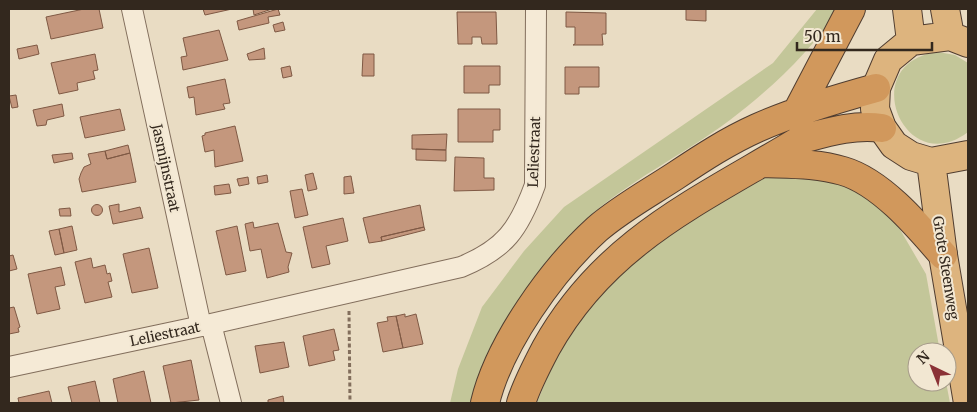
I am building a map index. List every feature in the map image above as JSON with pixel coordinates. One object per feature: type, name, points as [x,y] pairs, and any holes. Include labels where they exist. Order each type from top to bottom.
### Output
[{"type":"highway","points":[[797,112],[851,9]]},
{"type":"highway","points":[[906,9],[912,41]]},
{"type":"highway","points":[[945,9],[959,39],[912,41],[888,60],[876,88],[876,108],[882,128],[900,149],[911,156],[930,162],[968,159]]},
{"type":"highway","points":[[485,403],[504,354],[524,316],[574,252],[598,228],[720,146],[797,112],[876,88]]},
{"type":"highway","points":[[521,403],[538,362],[558,327],[582,294],[615,259],[645,234],[802,139],[867,126],[882,128]]},
{"type":"highway","name":"Grote Steenweg","points":[[930,162],[943,255],[968,403]]},
{"type":"highway","points":[[762,163],[809,164],[845,171],[880,190],[914,222],[943,255]]},
{"type":"street","name":"Jasmijnstraat","points":[[132,9],[206,325],[231,403]]},
{"type":"street","name":"Leliestraat","points":[[9,367],[349,293],[461,267],[485,257],[515,230],[526,212],[536,185],[536,9]]},
{"type":"path","points":[[349,293],[350,403]]},
{"type":"green space","points":[[817,9],[839,9],[816,40],[775,82],[730,120],[619,193],[580,225],[542,270],[516,305],[485,361],[471,403],[450,403],[458,369],[482,307],[524,251],[564,207],[773,63]]},
{"type":"green space","points":[[938,52],[955,55],[968,63],[968,132],[945,143],[925,142],[908,131],[898,114],[894,95],[899,76],[913,60]]},
{"type":"green space","points":[[775,172],[808,172],[861,189],[891,214],[926,274],[938,342],[907,342],[907,392],[948,392],[950,403],[537,403],[559,351],[578,320],[600,292],[625,267],[652,245],[743,188]]},
{"type":"building","points":[[84,9],[99,9],[103,28],[51,39],[46,17]]},
{"type":"building","points":[[203,9],[232,9],[205,15]]},
{"type":"building","points":[[253,9],[272,9],[254,15]]},
{"type":"building","points":[[278,9],[280,15],[268,17],[269,23],[239,30],[237,21]]},
{"type":"building","points":[[686,9],[706,9],[706,21],[686,20]]},
{"type":"building","points":[[457,12],[496,12],[497,44],[482,44],[481,37],[472,37],[472,44],[458,44]]},
{"type":"building","points":[[566,12],[606,13],[606,34],[602,34],[603,45],[573,45],[575,44],[575,27],[566,27]]},
{"type":"building","points":[[283,22],[285,30],[275,32],[273,25]]},
{"type":"building","points":[[219,30],[228,60],[183,70],[181,57],[187,56],[183,38]]},
{"type":"building","points":[[37,45],[39,54],[19,59],[17,49]]},
{"type":"building","points":[[264,48],[265,59],[249,60],[247,54]]},
{"type":"building","points":[[95,54],[98,70],[93,71],[95,79],[77,83],[78,90],[59,94],[51,63]]},
{"type":"building","points":[[363,54],[374,54],[374,76],[362,76]]},
{"type":"building","points":[[290,66],[292,76],[283,78],[281,68]]},
{"type":"building","points":[[464,66],[500,66],[500,85],[489,85],[489,93],[464,93]]},
{"type":"building","points":[[565,67],[599,67],[599,87],[579,87],[579,94],[565,94]]},
{"type":"building","points":[[225,79],[230,103],[223,104],[225,109],[196,115],[194,97],[189,98],[187,87]]},
{"type":"building","points":[[16,95],[18,107],[12,108],[9,96]]},
{"type":"building","points":[[62,104],[64,116],[47,120],[46,125],[37,126],[33,110]]},
{"type":"building","points":[[120,109],[125,130],[85,138],[80,117]]},
{"type":"building","points":[[458,109],[500,109],[500,130],[493,130],[493,142],[458,142]]},
{"type":"building","points":[[235,126],[243,161],[215,167],[214,150],[205,152],[202,136],[205,133]]},
{"type":"building","points":[[447,134],[446,150],[412,149],[412,135]]},
{"type":"building","points":[[128,145],[130,153],[107,159],[105,151]]},
{"type":"building","points":[[416,149],[446,150],[446,161],[416,160]]},
{"type":"building","points":[[105,151],[107,159],[130,153],[136,182],[82,192],[79,179],[84,167],[91,164],[88,154]]},
{"type":"building","points":[[72,153],[73,159],[54,163],[52,155]]},
{"type":"building","points":[[455,157],[484,158],[484,178],[494,178],[494,190],[454,191]]},
{"type":"building","points":[[313,173],[317,189],[308,191],[305,175]]},
{"type":"building","points":[[267,175],[268,182],[258,184],[257,177]]},
{"type":"building","points":[[351,176],[354,193],[344,194],[344,177]]},
{"type":"building","points":[[248,177],[249,184],[239,186],[237,179]]},
{"type":"building","points":[[229,184],[231,193],[215,195],[214,186]]},
{"type":"building","points":[[302,189],[308,215],[295,218],[290,191]]},
{"type":"building","points":[[97,204],[103,210],[97,216],[91,210]]},
{"type":"building","points":[[119,204],[119,212],[140,207],[143,218],[113,224],[109,206]]},
{"type":"building","points":[[420,205],[424,227],[381,237],[382,241],[369,243],[363,218]]},
{"type":"building","points":[[70,208],[71,216],[60,216],[59,209]]},
{"type":"building","points":[[343,218],[348,241],[326,246],[330,264],[312,268],[303,227]]},
{"type":"building","points":[[253,222],[254,228],[278,223],[286,252],[292,253],[288,267],[289,272],[267,278],[261,249],[250,251],[245,224]]},
{"type":"building","points":[[72,226],[77,250],[64,253],[59,229]]},
{"type":"building","points":[[237,226],[246,271],[226,275],[216,231]]},
{"type":"building","points":[[424,227],[425,230],[382,241],[381,237]]},
{"type":"building","points":[[59,229],[64,253],[55,255],[49,231]]},
{"type":"building","points":[[149,248],[158,288],[132,293],[123,254]]},
{"type":"building","points":[[13,255],[17,269],[9,271],[9,256]]},
{"type":"building","points":[[91,258],[93,268],[105,265],[107,274],[110,273],[112,281],[108,282],[112,297],[85,303],[75,262]]},
{"type":"building","points":[[61,267],[65,285],[55,287],[60,309],[37,314],[28,274]]},
{"type":"building","points":[[14,307],[20,327],[18,328],[19,332],[9,334],[9,308]]},
{"type":"building","points":[[405,314],[405,317],[416,314],[423,344],[403,348],[396,316]]},
{"type":"building","points":[[396,316],[403,348],[383,352],[377,323],[388,321],[387,317]]},
{"type":"building","points":[[334,329],[339,350],[333,351],[335,360],[309,366],[303,336]]},
{"type":"building","points":[[284,342],[289,367],[260,373],[255,346]]},
{"type":"building","points":[[191,360],[199,400],[171,403],[163,366]]},
{"type":"building","points":[[144,371],[151,403],[118,403],[113,379]]},
{"type":"building","points":[[95,381],[100,403],[72,403],[68,387]]},
{"type":"building","points":[[49,391],[52,403],[19,403],[18,398]]},
{"type":"building","points":[[283,396],[284,403],[268,403],[268,400]]}]
